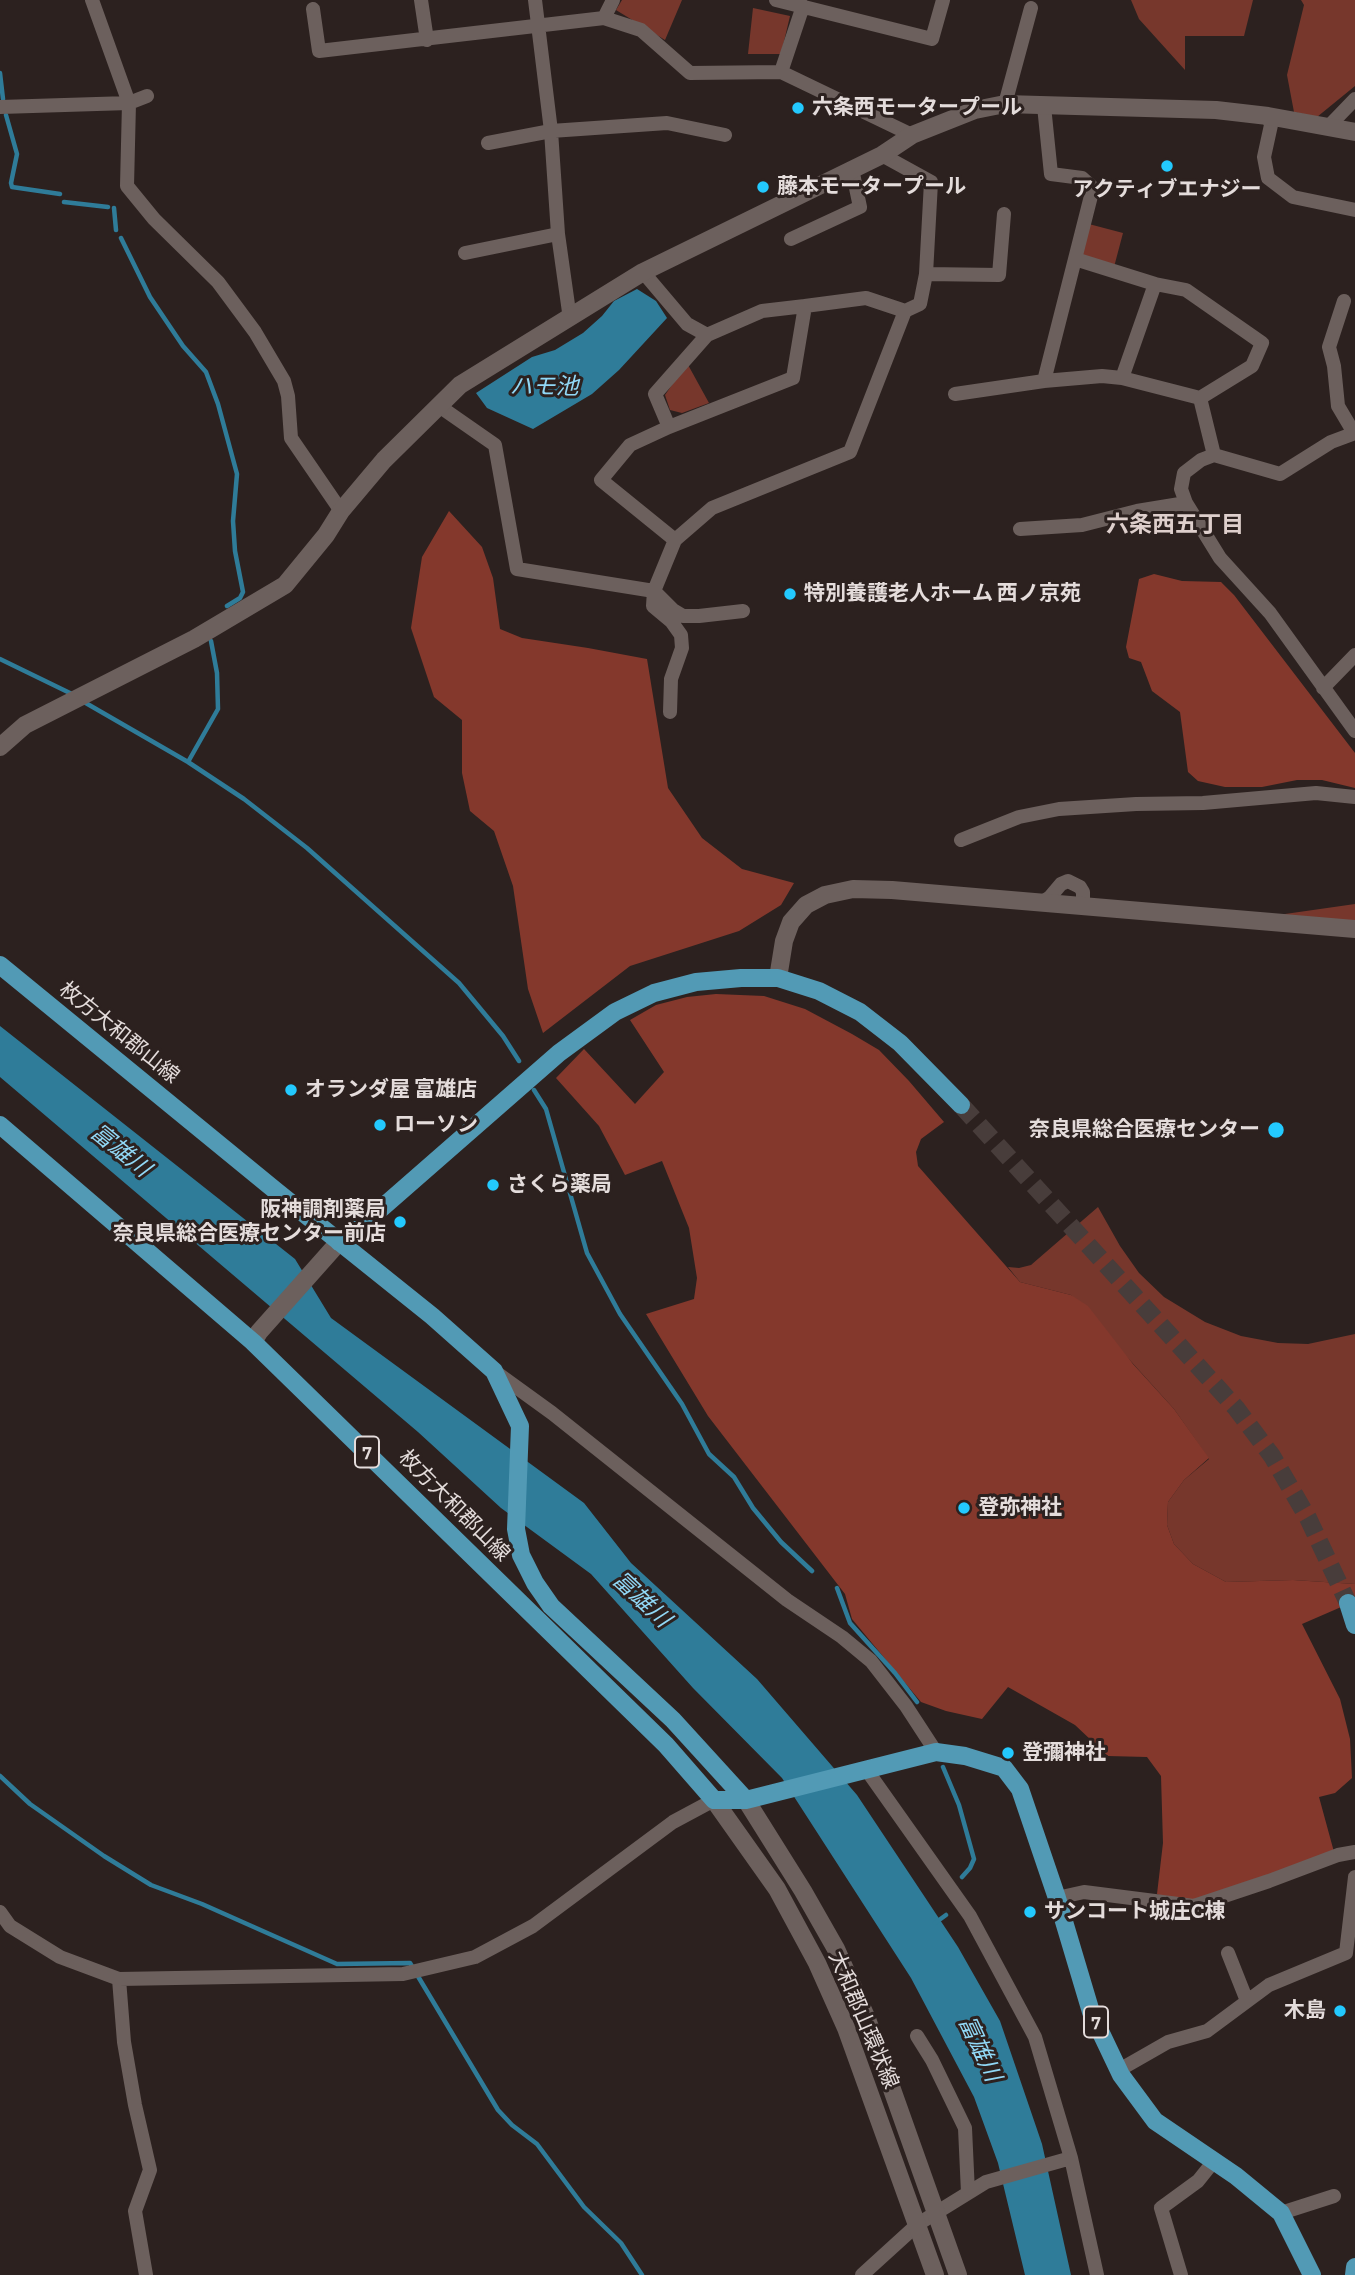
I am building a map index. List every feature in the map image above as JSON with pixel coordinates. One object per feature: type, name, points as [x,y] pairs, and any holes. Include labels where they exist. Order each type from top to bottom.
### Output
[{"type":"main road","name":"枚方大和郡山線","points":[[0,965],[334,1246],[432,1316],[494,1371],[520,1426],[516,1529],[522,1555],[535,1583],[551,1605],[754,1798]]},
{"type":"main road","points":[[334,1246],[368,1220],[559,1053],[615,1012],[654,993],[696,982],[778,978],[819,991],[860,1012],[900,1043],[961,1105]]},
{"type":"main road","name":"枚方大和郡山線","points":[[0,1125],[256,1337],[666,1745],[714,1800]]},
{"type":"main road","points":[[1348,1603],[1355,1625]]},
{"type":"main road","name":"7","points":[[714,1800],[754,1798],[936,1752],[965,1756],[1004,1768],[1020,1789],[1057,1898],[1091,2012],[1119,2070],[1155,2121],[1236,2176],[1281,2213],[1312,2275]]},
{"type":"main road","points":[[1354,2275],[1355,2267]]},
{"type":"street","points":[[92,0],[129,103],[127,186],[153,219],[218,282],[255,331],[284,381],[292,438],[341,511]]},
{"type":"street","points":[[422,0],[427,40]]},
{"type":"street","points":[[535,0],[551,131],[558,234],[570,319]]},
{"type":"street","points":[[604,19],[613,0]]},
{"type":"street","points":[[776,0],[932,38],[943,0]]},
{"type":"street","points":[[781,72],[803,6]]},
{"type":"street","points":[[1005,104],[1031,8]]},
{"type":"street","points":[[313,9],[319,51],[604,19],[641,30],[690,73],[781,72],[912,135]]},
{"type":"street","points":[[0,107],[129,103],[147,96]]},
{"type":"street","points":[[1328,127],[1355,99]]},
{"type":"street","points":[[0,747],[25,725],[194,639],[285,585],[384,460],[460,385],[643,272],[882,155],[912,135],[975,110],[1005,104],[1216,110],[1268,116],[1355,132]]},
{"type":"street","points":[[1044,106],[1051,174],[1082,178],[1093,188],[1044,381]]},
{"type":"street","points":[[1268,116],[1271,125],[1264,157],[1268,178],[1293,197],[1355,210]]},
{"type":"street","points":[[488,143],[551,131],[667,123],[725,135]]},
{"type":"street","points":[[669,427],[655,394],[708,335],[762,311],[866,298],[905,311],[920,304],[926,274],[931,181],[882,155]]},
{"type":"street","points":[[791,239],[860,207],[852,169]]},
{"type":"street","points":[[926,274],[999,275],[1004,214]]},
{"type":"street","points":[[465,253],[558,234]]},
{"type":"street","points":[[955,394],[1102,376],[1122,378],[1200,398],[1252,366],[1262,343],[1186,290],[1155,284],[1075,259]]},
{"type":"street","points":[[643,272],[687,324],[708,335]]},
{"type":"street","points":[[1122,378],[1155,284]]},
{"type":"street","points":[[1344,301],[1329,347],[1338,406],[1355,433],[1331,442],[1280,474],[1214,455],[1201,460],[1184,473],[1181,489],[1186,503],[1220,558],[1270,613],[1355,731]]},
{"type":"street","points":[[675,540],[601,480],[630,446],[669,427],[793,378],[805,306]]},
{"type":"street","points":[[670,712],[671,679],[682,648],[681,635],[671,621],[653,606],[654,591],[675,540],[712,508],[850,452],[905,311]]},
{"type":"street","points":[[1200,398],[1214,455]]},
{"type":"street","points":[[439,406],[495,445],[517,569],[654,591],[683,616],[743,611]]},
{"type":"street","points":[[1020,529],[1082,525],[1138,511],[1186,503]]},
{"type":"street","points":[[1324,688],[1355,654]]},
{"type":"street","points":[[961,840],[1018,817],[1059,809],[1203,803],[1316,793],[1355,797]]},
{"type":"street","points":[[778,978],[784,941],[791,922],[806,905],[825,895],[853,889],[1083,905],[1355,929]]},
{"type":"street","points":[[256,1337],[334,1246]]},
{"type":"street","points":[[494,1371],[552,1413],[787,1600],[842,1637],[871,1661],[906,1706],[936,1752]]},
{"type":"street","points":[[866,1769],[970,1916],[1035,2037],[1071,2158],[1097,2275]]},
{"type":"street","name":"大和郡山環状線","points":[[754,1798],[836,1949],[867,2019],[958,2275]]},
{"type":"street","points":[[0,1912],[10,1926],[60,1957],[119,1979],[403,1974],[475,1957],[533,1926],[673,1822],[714,1800]]},
{"type":"street","name":"大和郡山環状線","points":[[714,1800],[777,1889],[817,1964],[846,2028],[936,2275]]},
{"type":"street","points":[[1057,1898],[1084,1892],[1194,1906],[1338,1855],[1355,1852]]},
{"type":"street","points":[[1119,2070],[1168,2042],[1207,2031],[1269,1984],[1346,1953],[1355,1877]]},
{"type":"street","points":[[1228,1953],[1247,2001]]},
{"type":"street","points":[[119,1979],[124,2042],[150,2170],[135,2211],[146,2275]]},
{"type":"street","points":[[917,2036],[932,2060],[965,2128],[968,2193]]},
{"type":"street","points":[[862,2275],[918,2224],[986,2182],[1071,2158]]},
{"type":"street","points":[[1181,2275],[1161,2208],[1198,2181],[1214,2161]]},
{"type":"street","points":[[1281,2213],[1334,2196]]},
{"type":"shaded area","points":[[622,0],[682,0],[665,40],[616,10]]},
{"type":"shaded area","points":[[1131,0],[1253,0],[1244,36],[1185,36],[1185,70],[1139,19]]},
{"type":"shaded area","points":[[1301,0],[1355,0],[1355,86],[1317,117],[1294,112],[1287,75],[1304,5]]},
{"type":"shaded area","points":[[753,8],[790,16],[781,54],[748,54]]},
{"type":"shaded area","points":[[1085,223],[1123,233],[1114,267],[1077,254]]},
{"type":"shaded area","points":[[687,363],[709,403],[682,413],[670,410],[665,395]]},
{"type":"shaded area","points":[[449,511],[482,547],[493,578],[500,629],[522,638],[647,659],[668,788],[702,838],[742,869],[794,883],[781,905],[739,931],[630,966],[543,1033],[528,989],[513,886],[494,831],[470,811],[462,773],[462,720],[434,697],[411,628],[422,557]]},
{"type":"shaded area","points":[[1154,574],[1182,581],[1221,582],[1234,595],[1355,753],[1355,788],[1322,780],[1297,780],[1262,787],[1225,787],[1198,781],[1188,772],[1180,712],[1152,691],[1141,662],[1129,658],[1126,647],[1139,579]]},
{"type":"shaded area","points":[[1355,904],[1355,922],[1278,915]]},
{"type":"shaded area","points":[[716,994],[764,996],[805,1009],[852,1034],[879,1050],[944,1122],[921,1139],[916,1152],[918,1166],[1020,1282],[1071,1295],[1088,1306],[1133,1364],[1174,1409],[1209,1458],[1184,1480],[1168,1502],[1167,1525],[1174,1544],[1193,1564],[1226,1582],[1293,1580],[1355,1584],[1355,1601],[1302,1624],[1340,1699],[1350,1739],[1352,1778],[1335,1793],[1319,1797],[1334,1852],[1205,1900],[1169,1900],[1157,1894],[1163,1843],[1161,1776],[1147,1757],[1108,1756],[1075,1725],[1008,1687],[982,1719],[921,1702],[852,1619],[845,1594],[708,1416],[646,1314],[694,1299],[697,1278],[689,1228],[662,1161],[625,1175],[599,1126],[556,1078],[584,1049],[635,1104],[664,1072],[630,1020],[656,1005],[687,997]]},
{"type":"shaded area","points":[[1098,1207],[1139,1273],[1164,1297],[1205,1322],[1241,1336],[1278,1343],[1308,1344],[1355,1334],[1355,1584],[1293,1580],[1226,1582],[1193,1564],[1174,1544],[1167,1525],[1168,1502],[1184,1480],[1209,1459],[1174,1409],[1071,1295],[1020,1282],[1008,1267],[1031,1265]]},
{"type":"water","name":"ハモ池","points":[[637,289],[656,301],[667,318],[619,370],[592,394],[533,429],[487,408],[476,393],[532,357],[555,350],[583,333],[614,301]]},
{"type":"water","name":"富雄川","points":[[0,1026],[295,1259],[331,1318],[584,1503],[631,1563],[757,1679],[857,1795],[958,1947],[1000,2021],[1042,2144],[1071,2275],[1025,2275],[998,2163],[974,2097],[911,1978],[782,1778],[693,1688],[591,1574],[501,1508],[418,1432],[0,1077]]},
{"type":"waterway","points":[[0,73],[3,99]]},
{"type":"waterway","points":[[6,115],[17,154],[12,187],[60,194]]},
{"type":"waterway","points":[[64,202],[108,207]]},
{"type":"waterway","points":[[114,208],[116,230]]},
{"type":"waterway","points":[[121,238],[150,297],[183,346],[206,372],[218,404],[237,474],[233,521],[235,551],[243,592],[240,598],[227,606]]},
{"type":"waterway","points":[[188,762],[218,709],[217,673],[211,641]]},
{"type":"waterway","points":[[0,659],[74,695]]},
{"type":"waterway","points":[[84,702],[188,762],[244,799],[307,848],[459,983],[503,1036],[519,1061]]},
{"type":"waterway","points":[[534,1090],[546,1109],[587,1253],[620,1314],[682,1404],[709,1454],[734,1477],[753,1508],[781,1542],[812,1571]]},
{"type":"waterway","points":[[837,1588],[850,1623],[917,1702]]},
{"type":"waterway","points":[[943,1767],[959,1805],[974,1859],[962,1877]]},
{"type":"waterway","points":[[0,1776],[30,1804],[151,1885],[202,1904],[337,1964],[410,1963],[498,2110],[512,2125],[537,2144],[584,2207],[621,2243],[642,2275]]},
{"type":"waterway","points":[[935,1923],[946,1915]]},
{"type":"tunnel","points":[[961,1105],[1236,1408],[1272,1456],[1308,1518],[1348,1603]]},
{"type":"place","name":"六条西モータープール","points":[[798,108]]},
{"type":"place","name":"アクティブエナジー","points":[[1167,166]]},
{"type":"place","name":"藤本モータープール","points":[[763,187]]},
{"type":"place","name":"特別養護老人ホーム 西ノ京苑","points":[[790,594]]},
{"type":"place","name":"オランダ屋 富雄店","points":[[291,1090]]},
{"type":"place","name":"ローソン","points":[[380,1125]]},
{"type":"place","name":"奈良県総合医療センター","points":[[1276,1130]]},
{"type":"place","name":"さくら薬局","points":[[493,1185]]},
{"type":"place","name":"阪神調剤薬局 奈良県総合医療センター前店","points":[[400,1222]]},
{"type":"place","name":"登弥神社","points":[[964,1508]]},
{"type":"place","name":"登彌神社","points":[[1008,1753]]},
{"type":"place","name":"サンコート城庄C棟","points":[[1030,1912]]},
{"type":"place","name":"木島","points":[[1340,2011]]},
{"type":"district","name":"六条西五丁目","points":[[1175,525]]}]
